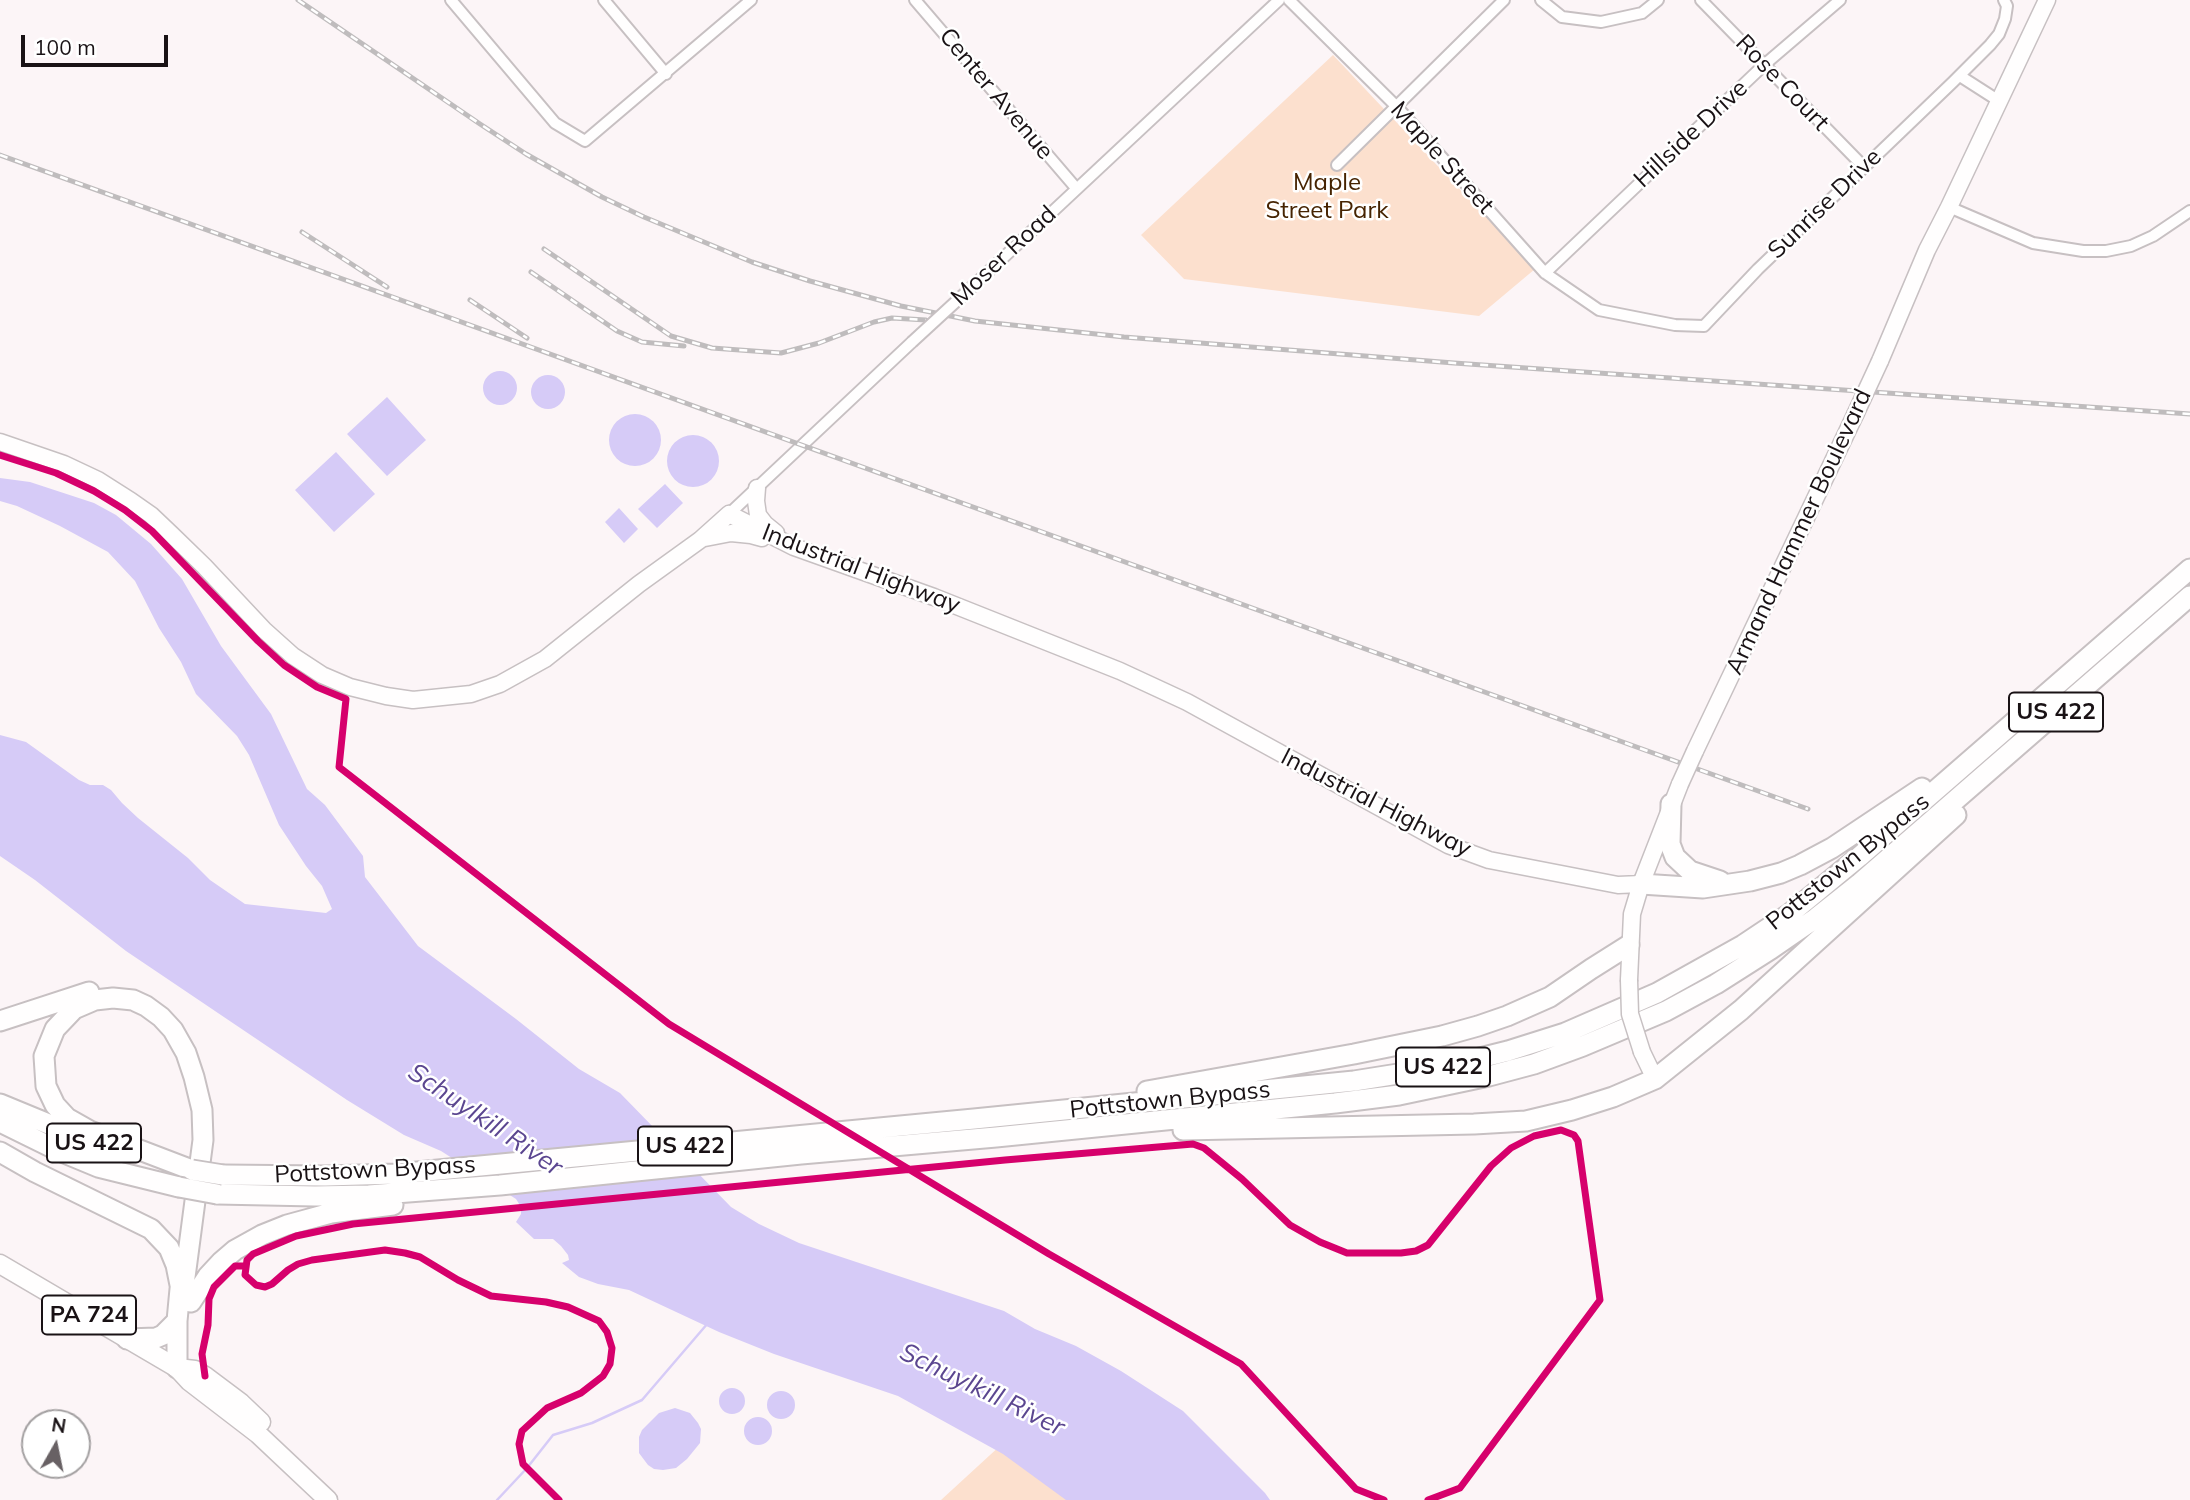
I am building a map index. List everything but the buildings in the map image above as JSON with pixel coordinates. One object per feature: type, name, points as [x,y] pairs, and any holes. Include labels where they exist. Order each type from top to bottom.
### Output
[{"type":"highway","name":"US 422","points":[[1916,820],[2022,716],[2190,569]]},
{"type":"highway","name":"Pottstown Bypass","points":[[0,1104],[88,1141],[192,1170],[223,1175],[325,1176],[396,1174],[974,1119],[1353,1081],[1448,1066],[1508,1051],[1614,1013],[1698,971],[1791,913],[1860,857],[1916,820],[2190,598]]},
{"type":"highway","points":[[1671,804],[1670,844],[1675,857],[1690,871],[1731,884]]},
{"type":"highway","points":[[1641,884],[1703,888],[1781,873],[1832,848],[1916,820]]},
{"type":"highway","name":"Pottstown Bypass","points":[[0,1122],[98,1167],[216,1194],[423,1196],[500,1185],[1399,1095],[1534,1064],[1654,1016],[1716,984],[1890,866],[1916,820]]},
{"type":"highway","points":[[1081,1128],[1180,1130],[1474,1124],[1525,1121],[1572,1110],[1655,1079],[1741,1010],[1890,866]]},
{"type":"highway","points":[[974,1119],[1094,1101],[1442,1036],[1498,1020],[1531,1007],[1629,945]]},
{"type":"highway","points":[[0,1021],[93,991],[129,990],[151,998],[166,1009],[191,1042],[204,1076],[211,1116],[204,1210],[186,1296],[177,1321],[177,1368]]},
{"type":"highway","points":[[177,1368],[185,1342],[186,1277],[203,1140],[200,1098],[191,1066],[173,1030],[146,1006],[133,1000],[113,998],[86,1003],[74,1009],[55,1029],[44,1056],[46,1086],[55,1105],[67,1118],[83,1128],[192,1170]]},
{"type":"highway","points":[[0,1152],[151,1229],[164,1241],[173,1256],[186,1296]]},
{"type":"highway","points":[[186,1296],[229,1255],[252,1240],[275,1230],[342,1211],[423,1196]]},
{"type":"highway","points":[[127,1339],[156,1338],[177,1321]]},
{"type":"main road","name":"PA 724","points":[[0,1264],[177,1368],[189,1381],[258,1434],[328,1500]]},
{"type":"main road","name":"PA 724","points":[[177,1368],[195,1370],[241,1403],[338,1500]]},
{"type":"street","points":[[451,0],[555,123],[585,141],[751,0]]},
{"type":"street","points":[[604,0],[666,74]]},
{"type":"street","name":"Center Avenue","points":[[915,0],[1076,188]]},
{"type":"street","name":"Moser Road","points":[[730,514],[1279,0]]},
{"type":"street","name":"Maple Street","points":[[1289,0],[1397,107],[1545,273],[1599,310]]},
{"type":"street","points":[[1337,165],[1504,0]]},
{"type":"street","points":[[1541,0],[1562,17],[1601,22],[1642,13],[1658,0]]},
{"type":"street","name":"Rose Court","points":[[1701,0],[1863,166]]},
{"type":"street","name":"Hillside Drive","points":[[1545,273],[1764,65],[1840,0]]},
{"type":"street","name":"Sunrise Drive","points":[[1599,310],[1675,326],[1704,326],[1863,166],[1960,76],[1998,34],[2007,13],[2004,0]]},
{"type":"street","name":"Armand Hammer Boulevard","points":[[1655,1079],[1642,1052],[1630,1014],[1629,945],[1632,914],[1641,884],[1671,804],[1695,751],[1855,415],[1927,250],[1950,207],[2047,0]]},
{"type":"street","points":[[1960,76],[1999,101]]},
{"type":"street","points":[[1950,207],[2033,243],[2083,251],[2106,251],[2131,246],[2153,236],[2190,211]]},
{"type":"street","points":[[0,442],[64,464],[98,480],[151,515],[204,566],[264,631],[293,656],[322,675],[350,687],[413,700],[471,694],[500,684],[545,659],[730,514]]},
{"type":"street","points":[[757,488],[758,515],[794,547]]},
{"type":"street","name":"Industrial Highway","points":[[730,514],[794,547],[934,597],[1120,671],[1187,702],[1448,845],[1489,860],[1618,885],[1641,884]]},
{"type":"street","points":[[700,540],[712,536],[741,534],[794,547]]},
{"type":"green space","name":"Maple Street Park","points":[[1333,55],[1535,269],[1479,316],[1184,279],[1141,235]]},
{"type":"green space","points":[[1002,1444],[1069,1500],[941,1500]]},
{"type":"water","points":[[500,371],[512,376],[517,388],[512,400],[500,405],[488,400],[483,388],[488,376]]},
{"type":"water","points":[[548,375],[560,380],[565,392],[560,404],[548,409],[536,404],[531,392],[536,380]]},
{"type":"water","points":[[387,397],[426,440],[387,476],[347,434]]},
{"type":"water","points":[[635,414],[645,416],[653,422],[659,430],[659,450],[653,458],[645,464],[635,466],[625,464],[617,458],[611,450],[609,440],[611,430],[617,422],[625,416]]},
{"type":"water","points":[[693,435],[712,442],[719,461],[712,480],[693,487],[674,480],[667,461],[674,442]]},
{"type":"water","points":[[336,452],[375,494],[334,532],[295,490]]},
{"type":"water","name":"Schuylkill River","points":[[0,478],[30,482],[94,503],[116,515],[151,544],[182,579],[221,646],[271,714],[307,789],[325,805],[363,856],[365,877],[418,946],[579,1069],[620,1093],[731,1207],[799,1243],[1004,1311],[1035,1329],[1076,1346],[1183,1411],[1270,1500],[1066,1500],[1003,1454],[898,1396],[774,1354],[629,1290],[579,1277],[562,1263],[569,1260],[568,1255],[553,1239],[534,1239],[516,1222],[521,1214],[521,1207],[516,1199],[441,1151],[404,1135],[347,1100],[126,951],[0,856],[0,735],[26,742],[79,780],[90,785],[103,785],[111,790],[138,818],[188,858],[210,880],[245,904],[326,913],[332,909],[322,886],[279,825],[249,755],[237,736],[196,694],[135,581],[108,552],[60,526],[0,501]]},
{"type":"water","points":[[665,484],[683,503],[657,528],[638,509]]},
{"type":"water","points":[[619,508],[638,529],[624,543],[605,522]]},
{"type":"water","points":[[732,1388],[741,1392],[745,1401],[741,1410],[732,1414],[723,1410],[719,1401],[723,1392]]},
{"type":"water","points":[[781,1391],[791,1395],[795,1405],[791,1415],[781,1419],[771,1415],[767,1405],[771,1395]]},
{"type":"water","points":[[675,1408],[690,1413],[698,1423],[701,1429],[700,1443],[676,1468],[654,1469],[639,1453],[639,1437],[642,1430],[659,1413]]},
{"type":"water","points":[[758,1417],[768,1421],[772,1431],[768,1441],[758,1445],[748,1441],[744,1431],[748,1421]]},
{"type":"waterway","points":[[497,1500],[553,1435],[592,1423],[642,1400],[708,1323]]},
{"type":"railway","points":[[298,0],[526,154],[602,197],[752,262],[901,306],[975,321],[1124,337],[1454,363],[2190,414]]},
{"type":"railway","points":[[0,155],[1808,809]]},
{"type":"railway","points":[[302,232],[387,287]]},
{"type":"railway","points":[[544,249],[671,336],[712,348],[781,353],[819,343],[874,322],[892,318],[926,320]]},
{"type":"railway","points":[[531,272],[617,331],[642,342],[684,346]]},
{"type":"railway","points":[[470,300],[527,338]]},
{"type":"cycle path","points":[[0,455],[56,473],[94,491],[152,531],[284,665],[317,687],[346,699],[339,767],[669,1024],[1049,1254],[1241,1364],[1356,1489],[1384,1500]]},
{"type":"cycle path","points":[[559,1500],[523,1464],[519,1444],[522,1431],[547,1408],[581,1393],[603,1376],[610,1364],[612,1348],[607,1332],[599,1321],[568,1307],[491,1296],[420,1257],[405,1253],[385,1250],[312,1260],[298,1264],[265,1287],[256,1285],[245,1275],[247,1260],[253,1254],[296,1236],[353,1224],[1193,1144],[1204,1148],[1242,1179],[1290,1225],[1320,1242],[1347,1253],[1401,1253],[1416,1251],[1428,1245],[1491,1166],[1511,1148],[1534,1136],[1561,1130],[1574,1135],[1578,1141],[1600,1300],[1460,1488],[1428,1500]]},
{"type":"cycle path","points":[[205,1376],[202,1354],[208,1325],[209,1299],[214,1287],[235,1266],[245,1266]]}]
